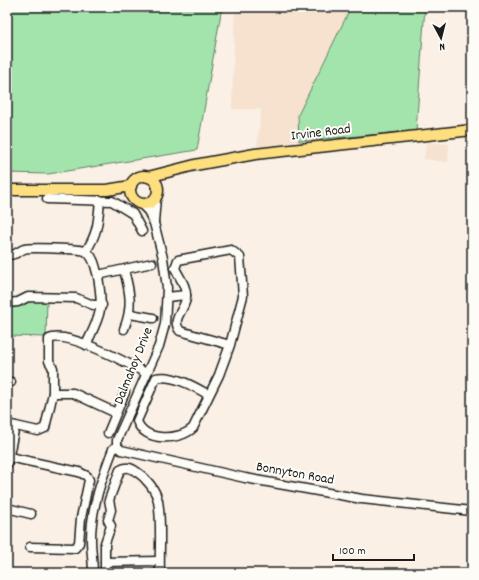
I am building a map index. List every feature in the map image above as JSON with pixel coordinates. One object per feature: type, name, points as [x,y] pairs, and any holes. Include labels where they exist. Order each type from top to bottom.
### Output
[{"type":"main road","name":"Irvine Road","points":[[148,177],[195,165],[255,154],[472,130]]},
{"type":"main road","points":[[107,190],[137,201],[149,203],[175,170]]},
{"type":"main road","points":[[7,190],[107,190],[131,186],[136,179],[144,176],[155,182],[157,194]]},
{"type":"main road","points":[[131,186],[137,201]]},
{"type":"street","points":[[154,223],[157,194]]},
{"type":"street","points":[[47,199],[112,201],[124,207],[133,214],[142,231]]},
{"type":"street","points":[[86,251],[98,227],[100,200]]},
{"type":"street","points":[[137,201],[148,211],[154,223]]},
{"type":"street","name":"Dalmahoy Drive","points":[[93,573],[91,538],[93,519],[102,479],[113,449],[117,446],[117,440],[158,346],[165,324],[168,288],[163,258],[154,223]]},
{"type":"street","points":[[7,255],[16,255],[24,249],[76,249],[86,251],[93,258],[98,275],[102,305],[100,315],[86,345]]},
{"type":"street","points":[[209,395],[177,380],[161,377],[156,378],[137,421],[139,428],[142,431],[164,437],[187,433],[193,428],[219,375],[230,345],[243,296],[240,257],[231,250],[178,260],[176,268],[184,284],[186,301],[176,319],[177,328],[180,331],[230,345]]},
{"type":"street","points":[[98,275],[152,263]]},
{"type":"street","points":[[124,270],[130,292],[130,314],[124,329]]},
{"type":"street","points":[[167,297],[186,295]]},
{"type":"street","points":[[7,303],[18,302],[23,298],[28,297],[76,298],[93,305],[102,305]]},
{"type":"street","points":[[130,314],[153,318]]},
{"type":"street","points":[[30,547],[75,548],[79,543],[81,518],[89,480],[87,476],[79,472],[8,461],[11,425],[38,431],[43,430],[49,416],[53,393],[53,368],[49,361],[49,338],[69,338],[146,373]]},
{"type":"street","points":[[108,433],[125,392]]},
{"type":"street","points":[[53,393],[73,393],[116,413]]},
{"type":"street","name":"Bonnyton Road","points":[[117,446],[121,450],[268,482],[362,499],[472,511]]},
{"type":"street","points":[[105,573],[105,543],[111,526],[108,520],[111,510],[109,500],[120,470],[129,468],[142,475],[152,486],[158,500],[160,573]]},
{"type":"street","points":[[7,508],[31,514]]},
{"type":"street","points":[[93,519],[108,520]]},
{"type":"street","points":[[105,562],[159,561]]},
{"type":"shaded area","points":[[235,7],[351,7],[298,115],[299,141],[257,148],[261,109],[232,109]]},
{"type":"shaded area","points":[[426,142],[449,144],[448,162],[424,159]]},
{"type":"green space","points":[[7,7],[222,7],[197,150],[48,174],[7,173]]},
{"type":"green space","points":[[351,7],[425,7],[416,131],[299,141],[298,115]]},
{"type":"green space","points":[[27,301],[47,301],[46,337],[10,336],[11,308],[20,306]]}]
